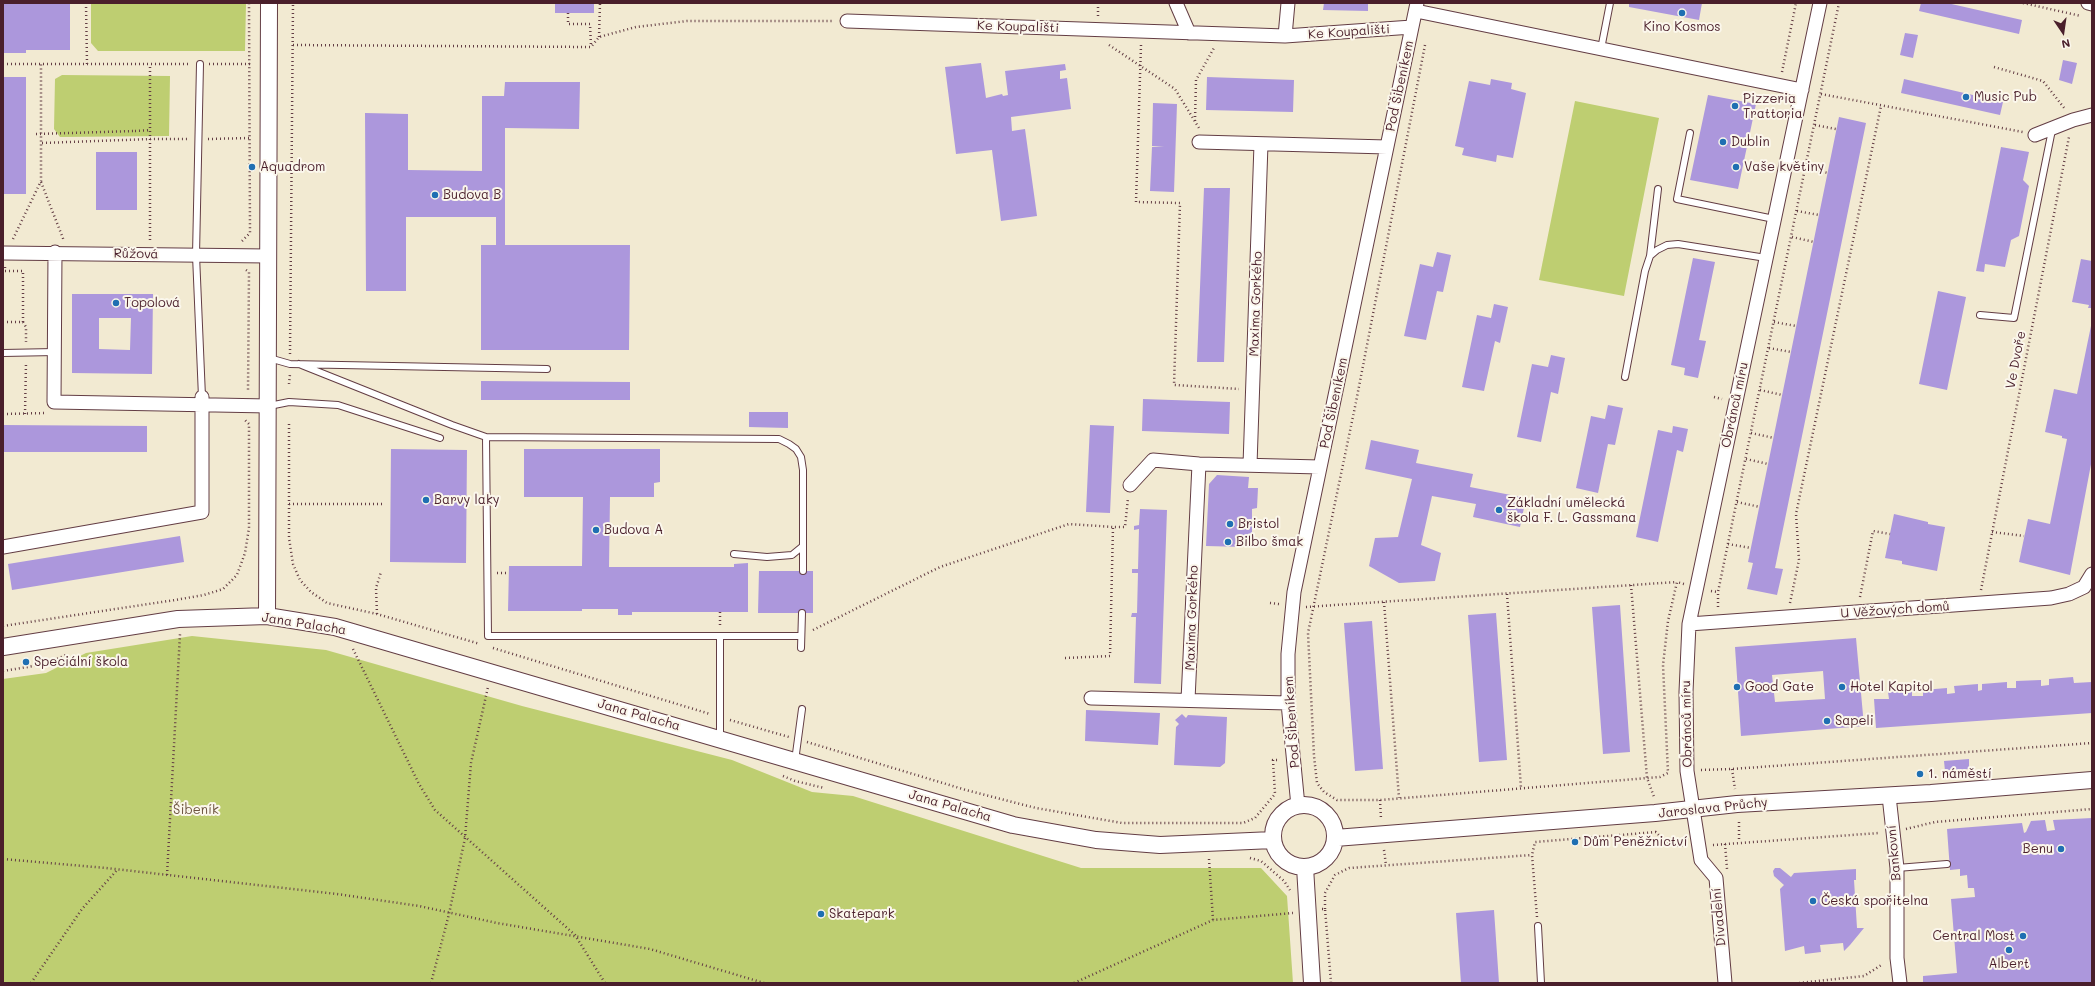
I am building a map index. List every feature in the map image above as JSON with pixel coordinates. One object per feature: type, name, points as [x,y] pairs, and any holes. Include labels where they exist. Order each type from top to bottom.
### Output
[{"type":"street","points":[[267,616],[269,406],[269,3]]},
{"type":"street","points":[[1176,3],[1189,33]]},
{"type":"street","points":[[1285,36],[1288,3]]},
{"type":"street","name":"Obránců míru","points":[[1694,810],[1687,771],[1686,692],[1689,624],[1820,3]]},
{"type":"street","points":[[2088,3],[2092,4]]},
{"type":"street","points":[[1416,7],[1601,49],[1802,90]]},
{"type":"street","name":"Pod Šibeníkem","points":[[1298,806],[1288,703],[1288,654],[1294,592],[1416,7]]},
{"type":"street","name":"Ke Koupališti","points":[[847,21],[1285,36],[1412,27]]},
{"type":"street","points":[[2035,135],[2073,120],[2092,115]]},
{"type":"street","points":[[1203,142],[1387,147]]},
{"type":"street","name":"Maxima Gorkého","points":[[1250,465],[1261,144]]},
{"type":"street","points":[[55,252],[54,402],[202,401],[269,406]]},
{"type":"street","name":"Růžová","points":[[4,253],[55,252],[150,255],[268,256]]},
{"type":"street","points":[[3,548],[202,512],[202,401]]},
{"type":"street","points":[[1130,486],[1153,460],[1199,464],[1320,467]]},
{"type":"street","name":"Maxima Gorkého","points":[[1188,700],[1199,464]]},
{"type":"street","name":"U Věžových domů","points":[[1689,624],[2052,598],[2068,594],[2084,587],[2092,574]]},
{"type":"street","name":"Jana Palacha","points":[[3,647],[178,619],[267,616],[335,627],[1013,825],[1096,840],[1160,845],[1273,840]]},
{"type":"street","points":[[1091,698],[1288,703]]},
{"type":"street","name":"Jaroslava Průchy","points":[[1334,838],[1694,810],[1737,804],[1889,796],[2092,780]]},
{"type":"street","name":"Bankovní","points":[[1889,796],[1897,868],[1897,958],[1900,983]]},
{"type":"street","points":[[1298,806],[1307,806],[1324,813],[1332,824],[1334,838],[1328,855],[1314,866],[1305,867],[1296,866],[1280,856],[1273,840],[1274,831],[1279,818],[1290,809],[1298,806]]},
{"type":"street","name":"Divadelní","points":[[1694,810],[1701,860],[1716,878],[1725,983]]},
{"type":"street","points":[[1305,867],[1300,912],[1312,983]]},
{"type":"lane","points":[[1601,49],[1610,3]]},
{"type":"lane","points":[[200,64],[196,255],[202,401]]},
{"type":"lane","points":[[1980,315],[2014,318],[2052,128]]},
{"type":"lane","points":[[1690,133],[1677,199],[1774,219]]},
{"type":"lane","points":[[1625,377],[1650,256],[1658,189]]},
{"type":"lane","points":[[1650,256],[1657,250],[1667,245],[1678,244],[1766,258]]},
{"type":"lane","points":[[3,353],[55,352]]},
{"type":"lane","points":[[269,358],[290,364],[546,369]]},
{"type":"lane","points":[[299,364],[452,426],[486,437],[779,439],[796,449],[801,457],[804,546],[803,571]]},
{"type":"lane","points":[[269,406],[289,402],[338,405],[440,438]]},
{"type":"lane","points":[[486,437],[488,636],[801,636]]},
{"type":"lane","points":[[734,554],[768,557],[792,555],[804,546]]},
{"type":"lane","points":[[801,648],[802,613]]},
{"type":"lane","points":[[720,636],[720,739]]},
{"type":"lane","points":[[795,761],[802,709]]},
{"type":"lane","points":[[1897,868],[1947,864]]},
{"type":"lane","points":[[1538,926],[1541,983]]},
{"type":"path","points":[[86,3],[87,64]]},
{"type":"path","points":[[240,244],[250,233],[249,3]]},
{"type":"path","points":[[289,384],[293,3]]},
{"type":"path","points":[[599,37],[600,3]]},
{"type":"path","points":[[1781,77],[1796,3]]},
{"type":"path","points":[[1839,3],[1821,94],[2035,135]]},
{"type":"path","points":[[2023,3],[2084,16]]},
{"type":"path","points":[[568,13],[568,24],[590,24],[591,47]]},
{"type":"path","points":[[591,47],[599,37],[636,27],[687,21],[847,21]]},
{"type":"path","points":[[1086,29],[1175,89],[1195,122],[1203,142]]},
{"type":"path","points":[[1141,31],[1136,202],[1180,203],[1174,385],[1253,390]]},
{"type":"path","points":[[1195,122],[1196,80],[1222,34]]},
{"type":"path","points":[[1425,42],[1356,402],[1308,633],[1314,756],[1317,783],[1324,792],[1337,800],[1380,800],[1660,777],[1668,773]]},
{"type":"path","points":[[293,45],[591,47]]},
{"type":"path","points":[[3,64],[250,64]]},
{"type":"path","points":[[42,64],[41,181],[68,253]]},
{"type":"path","points":[[150,64],[150,255]]},
{"type":"path","points":[[1994,67],[2043,81],[2073,120]]},
{"type":"path","points":[[1790,610],[1790,600],[1799,560],[1796,514],[1881,106]]},
{"type":"path","name":"Ve Dvoře","points":[[1978,604],[2073,120]]},
{"type":"path","points":[[1815,125],[1836,130]]},
{"type":"path","points":[[36,134],[151,130]]},
{"type":"path","points":[[42,143],[151,139],[198,140],[250,138]]},
{"type":"path","points":[[1806,168],[1828,173]]},
{"type":"path","points":[[26,340],[26,327],[23,322],[23,271],[5,270],[4,253],[41,181]]},
{"type":"path","points":[[1797,211],[1819,215]]},
{"type":"path","points":[[1792,237],[1814,242]]},
{"type":"path","points":[[244,269],[249,272],[249,390],[245,392]]},
{"type":"path","points":[[3,322],[23,322]]},
{"type":"path","points":[[1774,322],[1796,326]]},
{"type":"path","points":[[1769,348],[1791,352]]},
{"type":"path","points":[[25,414],[26,353]]},
{"type":"path","points":[[1760,390],[1782,395]]},
{"type":"path","points":[[1752,405],[1757,406]]},
{"type":"path","points":[[3,626],[175,600],[204,595],[223,589],[237,575],[245,553],[249,528],[249,424],[240,415]]},
{"type":"path","points":[[289,424],[289,538],[293,564],[300,580],[311,592],[327,603],[377,614],[982,794],[1036,808],[1122,823],[1243,823],[1255,818],[1275,794],[1273,760],[1314,756]]},
{"type":"path","points":[[1751,433],[1774,438]]},
{"type":"path","points":[[1746,459],[1768,464]]},
{"type":"path","points":[[814,630],[940,567],[1069,524],[1125,527],[1130,486]]},
{"type":"path","points":[[1737,502],[1760,507]]},
{"type":"path","points":[[289,504],[383,504]]},
{"type":"path","points":[[1065,658],[1110,656],[1113,527]]},
{"type":"path","points":[[1859,604],[1873,531],[1890,534]]},
{"type":"path","points":[[1992,532],[2024,536]]},
{"type":"path","points":[[1728,544],[1751,548]]},
{"type":"path","points":[[377,614],[376,588],[381,572]]},
{"type":"path","points":[[1301,607],[1677,582]]},
{"type":"path","points":[[1631,585],[1647,778],[1654,798]]},
{"type":"path","points":[[1507,594],[1521,788]]},
{"type":"path","points":[[1384,602],[1399,798]]},
{"type":"path","points":[[1270,603],[1281,605]]},
{"type":"path","points":[[172,636],[188,634]]},
{"type":"path","points":[[167,875],[180,635]]},
{"type":"path","points":[[358,647],[351,645],[419,784],[435,810],[576,936],[605,983]]},
{"type":"path","points":[[3,671],[46,664],[73,651]]},
{"type":"path","points":[[431,983],[449,914],[465,838],[472,763],[489,682]]},
{"type":"path","points":[[1700,770],[1732,769],[2092,743]]},
{"type":"path","points":[[1732,769],[1735,790]]},
{"type":"path","points":[[780,775],[817,787],[831,788]]},
{"type":"path","points":[[1905,830],[1936,822],[2092,809]]},
{"type":"path","points":[[1739,822],[1739,842]]},
{"type":"path","points":[[1538,926],[1532,855],[1535,842],[1656,832],[1668,844],[1686,846]]},
{"type":"path","points":[[1712,845],[1880,832]]},
{"type":"path","points":[[1331,983],[1325,893],[1335,875],[1349,868],[1532,855]]},
{"type":"path","points":[[1201,858],[1214,858]]},
{"type":"path","points":[[1242,858],[1261,861],[1284,881],[1291,893]]},
{"type":"path","points":[[3,859],[118,869],[337,894],[419,906],[449,914],[650,949],[764,983]]},
{"type":"path","points":[[1209,859],[1213,920]]},
{"type":"path","points":[[31,983],[82,909],[118,869]]},
{"type":"path","points":[[1292,906],[1300,912]]},
{"type":"path","points":[[1074,983],[1213,920],[1326,909]]},
{"type":"path","points":[[1799,983],[1864,976],[1884,963]]},
{"type":"green space","points":[[91,3],[246,3],[245,51],[98,51],[91,43]]},
{"type":"green space","points":[[62,75],[170,76],[169,136],[60,137],[54,129],[55,79]]},
{"type":"green space","points":[[1575,101],[1659,118],[1624,296],[1539,280]]},
{"type":"green space","name":"Šibeník","points":[[192,636],[326,650],[522,706],[732,760],[812,792],[853,796],[1081,868],[1261,868],[1287,896],[1293,983],[3,983],[3,679],[46,673],[86,653]]},
{"type":"building","points":[[3,3],[70,3],[70,50],[26,50],[26,53],[3,53]]},
{"type":"building","points":[[555,3],[594,3],[594,13],[555,13]]},
{"type":"building","points":[[1324,3],[1368,3],[1368,11],[1323,10]]},
{"type":"building","name":"Kino Kosmos","points":[[1629,3],[1702,3],[1699,20],[1629,7]]},
{"type":"building","points":[[1921,3],[1947,3],[2022,20],[2019,34],[1919,11]]},
{"type":"building","points":[[1905,33],[1918,35],[1913,58],[1900,55]]},
{"type":"building","points":[[2063,60],[2077,63],[2072,84],[2059,80]]},
{"type":"building","points":[[981,63],[986,98],[1002,94],[1003,96],[1008,95],[1005,71],[1065,64],[1066,70],[1060,71],[1060,79],[1067,78],[1071,109],[1011,117],[1012,131],[1025,129],[1037,216],[1001,221],[992,150],[956,154],[945,67]]},
{"type":"building","points":[[3,77],[26,77],[26,194],[3,194]]},
{"type":"building","points":[[1207,77],[1294,80],[1293,112],[1206,110]]},
{"type":"building","points":[[1491,79],[1512,83],[1511,89],[1526,93],[1513,158],[1497,155],[1496,162],[1462,155],[1464,148],[1455,146],[1469,81],[1490,85]]},
{"type":"building","points":[[1904,79],[2003,102],[2000,115],[1901,93]]},
{"type":"building","name":"Budova B","points":[[505,82],[580,82],[579,129],[505,128],[505,245],[630,245],[629,350],[481,350],[481,245],[496,245],[496,217],[406,217],[406,291],[366,291],[365,113],[408,114],[408,170],[482,171],[482,96],[504,96]]},
{"type":"building","name":"Dublin","points":[[1708,95],[1756,104],[1738,189],[1690,180]]},
{"type":"building","points":[[1153,103],[1177,104],[1174,192],[1150,191],[1152,147],[1164,147],[1152,146]]},
{"type":"building","points":[[1839,117],[1866,123],[1775,568],[1783,569],[1777,595],[1747,589],[1753,563],[1748,562]]},
{"type":"building","points":[[2001,147],[2029,152],[2023,180],[2029,186],[2019,236],[2011,240],[2005,267],[1985,264],[1984,272],[1976,271]]},
{"type":"building","points":[[96,152],[137,152],[137,210],[96,210]]},
{"type":"building","points":[[1204,188],[1230,188],[1224,362],[1197,362]]},
{"type":"building","points":[[1437,252],[1451,255],[1443,292],[1437,291],[1426,340],[1404,336],[1420,264],[1433,267]]},
{"type":"building","points":[[1693,258],[1715,262],[1699,340],[1706,341],[1698,378],[1684,375],[1685,368],[1671,365]]},
{"type":"building","points":[[2081,259],[2092,261],[2092,308],[2088,308],[2089,305],[2072,302]]},
{"type":"building","points":[[1938,291],[1966,297],[1947,390],[1919,384]]},
{"type":"building","points":[[72,294],[153,294],[152,374],[72,373]],"holes":[[[99,318],[131,318],[130,350],[99,349]]]},
{"type":"building","points":[[1494,304],[1508,307],[1500,343],[1495,341],[1484,391],[1462,387],[1477,315],[1491,318]]},
{"type":"building","points":[[2092,321],[2092,459],[2070,575],[2019,562],[2028,519],[2050,524],[2067,439],[2062,438],[2062,436],[2045,432],[2054,389],[2077,394]]},
{"type":"building","points":[[1551,355],[1565,358],[1558,394],[1551,392],[1541,442],[1517,437],[1532,364],[1548,367]]},
{"type":"building","points":[[481,381],[630,382],[630,400],[481,400]]},
{"type":"building","points":[[1143,399],[1230,402],[1229,434],[1142,431]]},
{"type":"building","points":[[1608,405],[1623,408],[1615,445],[1608,444],[1598,493],[1576,488],[1591,416],[1605,419]]},
{"type":"building","points":[[749,412],[788,412],[788,428],[749,427]]},
{"type":"building","points":[[3,425],[147,426],[147,452],[3,452]]},
{"type":"building","points":[[1090,425],[1114,426],[1110,513],[1086,512]]},
{"type":"building","points":[[1673,426],[1688,429],[1683,452],[1677,450],[1658,542],[1636,537],[1658,430],[1672,433]]},
{"type":"building","name":"Základní umělecká škola F. L. Gassmana","points":[[1371,440],[1419,450],[1416,463],[1473,474],[1470,487],[1526,498],[1520,527],[1473,517],[1476,504],[1432,496],[1421,545],[1441,553],[1435,581],[1399,583],[1369,566],[1375,538],[1398,537],[1412,479],[1365,469]]},
{"type":"building","points":[[391,449],[467,450],[466,563],[390,562]]},
{"type":"building","name":"Budova A","points":[[524,449],[660,449],[660,482],[654,483],[654,497],[610,497],[609,567],[734,567],[734,564],[748,563],[748,612],[632,612],[632,615],[618,615],[618,609],[582,609],[582,611],[508,611],[509,566],[582,566],[583,497],[524,497]]},
{"type":"building","name":"Bristol","points":[[1217,475],[1249,477],[1248,488],[1258,488],[1257,508],[1252,509],[1252,539],[1250,539],[1248,544],[1243,545],[1244,547],[1206,546],[1209,484]]},
{"type":"building","points":[[1140,509],[1167,510],[1161,684],[1134,683],[1136,617],[1131,617],[1132,613],[1137,613],[1138,573],[1132,573],[1132,569],[1138,569],[1139,529],[1134,530],[1134,526],[1139,525]]},
{"type":"building","points":[[1894,514],[1928,522],[1928,524],[1945,527],[1937,571],[1902,564],[1902,561],[1885,558]]},
{"type":"building","points":[[180,536],[184,562],[12,590],[8,564]]},
{"type":"building","points":[[759,571],[813,571],[813,613],[758,613]]},
{"type":"building","points":[[1620,605],[1630,752],[1603,754],[1592,607]]},
{"type":"building","points":[[1496,613],[1507,760],[1479,762],[1468,615]]},
{"type":"building","points":[[1372,621],[1383,769],[1355,771],[1344,623]]},
{"type":"building","name":"Hotel Kapitol","points":[[1856,638],[1864,726],[1741,736],[1735,647]],"holes":[[[1823,671],[1825,699],[1775,702],[1772,675]]]},
{"type":"building","points":[[2073,677],[2074,683],[2092,682],[2092,713],[1876,728],[1874,699],[1889,699],[1888,692],[1912,690],[1912,696],[1923,696],[1923,690],[1947,688],[1947,694],[1955,693],[1954,686],[1978,684],[1978,691],[1982,690],[1982,684],[2007,682],[2007,688],[2016,688],[2016,681],[2041,680],[2041,686],[2049,685],[2049,679]]},
{"type":"building","points":[[1086,710],[1160,713],[1158,745],[1085,741]]},
{"type":"building","points":[[1182,714],[1186,718],[1188,715],[1227,717],[1225,763],[1220,767],[1174,765],[1176,727],[1179,724],[1175,720]]},
{"type":"building","points":[[1969,759],[1969,769],[1945,771],[1944,761]]},
{"type":"building","name":"Central Most","points":[[2092,818],[2092,983],[1923,983],[1923,976],[1957,973],[1951,899],[1975,897],[1974,888],[1968,888],[1967,875],[1960,876],[1960,869],[1950,870],[1947,829],[2022,823],[2024,833],[2026,832],[2031,821],[2045,820],[2047,831],[2055,830],[2053,820]]},
{"type":"building","points":[[1775,868],[1780,868],[1791,877],[1794,873],[1856,869],[1856,880],[1854,880],[1857,928],[1864,928],[1844,951],[1843,943],[1820,945],[1821,952],[1805,954],[1804,946],[1785,951],[1780,889],[1784,885],[1774,876],[1773,871]]},
{"type":"building","points":[[1494,910],[1499,983],[1461,983],[1456,913]]},
{"type":"place","name":"Kino Kosmos","points":[[1682,13]]},
{"type":"place","name":"Music Pub","points":[[1966,97]]},
{"type":"place","name":"Pizzeria Trattoria","points":[[1735,106]]},
{"type":"place","name":"Dublin","points":[[1723,142]]},
{"type":"place","name":"Aquadrom","points":[[252,167]]},
{"type":"place","name":"Vaše květiny","points":[[1736,167]]},
{"type":"place","name":"Budova B","points":[[435,195]]},
{"type":"place","name":"Topolová","points":[[116,303]]},
{"type":"place","name":"Barvy laky","points":[[426,500]]},
{"type":"place","name":"Základní umělecká škola F. L. Gassmana","points":[[1499,510]]},
{"type":"place","name":"Bristol","points":[[1230,524]]},
{"type":"place","name":"Budova A","points":[[596,530]]},
{"type":"place","name":"Bilbo šmak","points":[[1228,542]]},
{"type":"place","name":"Speciální škola","points":[[26,662]]},
{"type":"place","name":"Good Gate","points":[[1737,687]]},
{"type":"place","name":"Hotel Kapitol","points":[[1842,687]]},
{"type":"place","name":"Sapeli","points":[[1827,721]]},
{"type":"place","name":"1. náměstí","points":[[1920,774]]},
{"type":"place","name":"Dům Peněžnictví","points":[[1575,842]]},
{"type":"place","name":"Benu","points":[[2061,849]]},
{"type":"place","name":"Česká spořitelna","points":[[1813,901]]},
{"type":"place","name":"Skatepark","points":[[821,914]]},
{"type":"place","name":"Central Most","points":[[2023,936]]},
{"type":"place","name":"Albert","points":[[2009,950]]}]
